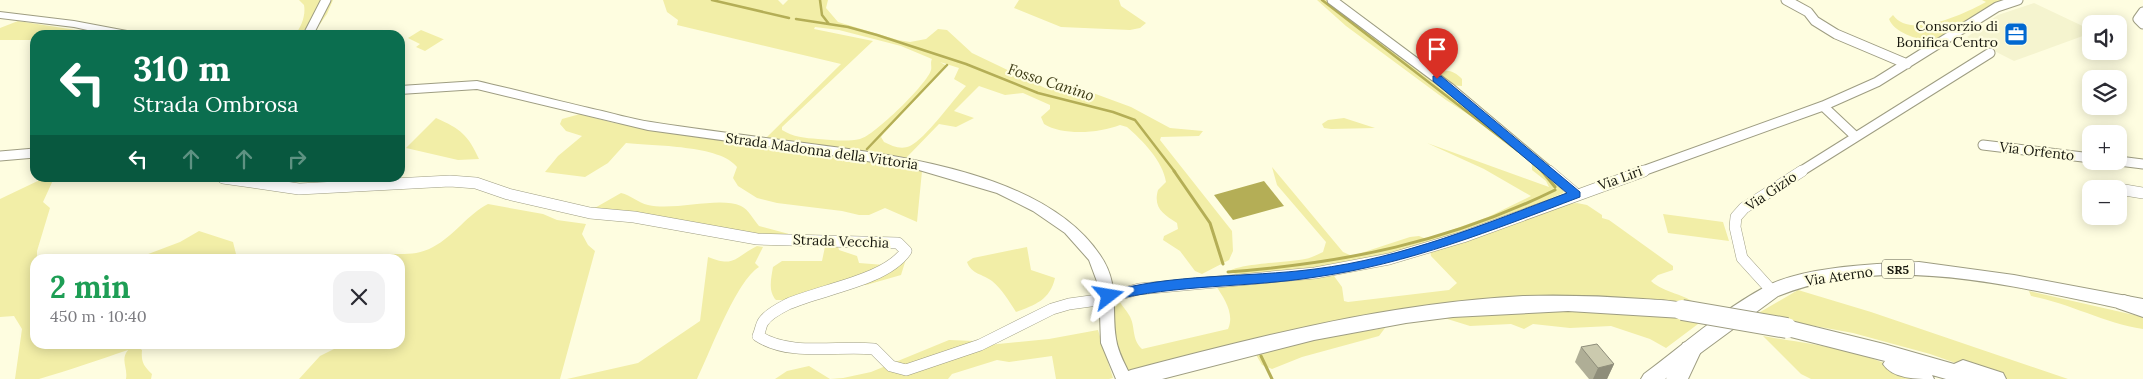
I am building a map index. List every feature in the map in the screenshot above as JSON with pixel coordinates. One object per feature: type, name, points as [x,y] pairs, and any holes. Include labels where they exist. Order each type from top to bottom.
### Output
[{"type":"highway","points":[[1131,379],[1310,333],[1389,318],[1463,308],[1570,303],[1682,310],[1787,328],[1810,334],[1883,360],[1922,370],[1974,379]]},
{"type":"highway","points":[[1677,379],[1690,349]]},
{"type":"highway","points":[[1922,370],[1951,364],[1995,379]]},
{"type":"main road","name":"Via Aterno","points":[[1651,379],[1772,291],[1790,284],[1850,272],[1919,268],[2014,281],[2137,306]]},
{"type":"street","points":[[311,30],[326,0]]},
{"type":"street","points":[[1332,0],[1450,88],[1576,194]]},
{"type":"street","points":[[1786,0],[1808,12],[1815,21],[1836,34],[1860,46],[1907,64]]},
{"type":"street","name":"Via Liri","points":[[1109,296],[1139,289],[1315,273],[1389,260],[1463,237],[1576,194],[1823,106],[1877,82],[1998,7],[2018,0]]},
{"type":"street","points":[[2143,12],[2138,19],[2143,24]]},
{"type":"street","points":[[0,15],[74,24],[103,30]]},
{"type":"street","name":"Via Gizio","points":[[1772,291],[1742,258],[1735,227],[1736,217],[1744,208],[1990,53]]},
{"type":"street","name":"Strada Madonna della Vittoria","points":[[405,89],[477,84],[648,126],[884,158],[937,169],[1030,202],[1062,222],[1080,238],[1094,256],[1104,276],[1109,296],[1108,337],[1112,357],[1124,379]]},
{"type":"street","points":[[1823,106],[1856,137]]},
{"type":"street","name":"Via Orfento","points":[[1983,145],[2082,157]]},
{"type":"street","points":[[0,156],[30,153]]},
{"type":"street","points":[[2127,162],[2143,164]]},
{"type":"street","name":"Strada Vecchia","points":[[251,182],[299,189],[450,181],[476,183],[508,194],[590,213],[634,217],[757,239],[898,243],[906,250],[906,256],[895,266],[801,298],[766,317],[758,329],[758,336],[769,343],[794,346],[874,349],[891,366],[897,369],[906,370],[980,345],[1052,309],[1109,296]]},
{"type":"street","points":[[2127,190],[2143,193]]},
{"type":"shaded area","points":[[299,0],[333,0],[320,24],[313,23],[308,30],[298,30],[304,17],[304,5]]},
{"type":"shaded area","points":[[663,0],[778,0],[783,5],[788,0],[828,0],[826,8],[838,22],[910,42],[926,39],[938,29],[947,30],[972,53],[1045,88],[1062,92],[1093,93],[1131,107],[1170,128],[1203,131],[1199,136],[1161,137],[1160,140],[1232,231],[1233,251],[1229,260],[1202,274],[1195,271],[1180,251],[1163,240],[1164,236],[1178,229],[1177,223],[1160,210],[1158,206],[1158,190],[1166,182],[1164,174],[1161,166],[1139,138],[1127,127],[1120,125],[1102,130],[1082,132],[1052,128],[1044,124],[1041,117],[1050,109],[1050,105],[1023,93],[1005,95],[979,86],[954,111],[974,118],[956,127],[939,124],[906,158],[766,138],[841,64],[677,25],[678,20],[667,12]],"holes":[[[815,27],[839,30],[901,46],[932,59],[931,70],[928,77],[911,97],[867,136],[860,139],[834,140],[804,138],[790,134],[782,130],[782,127],[873,41],[814,29]],[[940,62],[959,68],[954,79],[966,86],[931,128],[916,142],[903,148],[884,142],[881,137],[884,133],[947,66]]]},
{"type":"shaded area","points":[[1019,0],[1119,0],[1121,6],[1146,23],[1140,28],[1130,30],[1061,27],[1014,8]]},
{"type":"shaded area","points":[[1317,0],[1326,0],[1473,111],[1508,140],[1446,100],[1346,26]]},
{"type":"shaded area","points":[[1982,0],[2012,0],[1995,5],[1930,43],[1901,31],[1889,19],[1893,15],[1901,22],[1912,25],[1925,25],[1952,18],[1986,2]]},
{"type":"shaded area","points":[[2034,3],[2082,26],[2082,36],[2014,61],[1967,37],[1998,15]]},
{"type":"shaded area","points":[[18,21],[76,30],[30,30],[30,40],[0,40],[0,28]]},
{"type":"shaded area","points":[[421,30],[444,39],[425,51],[416,47],[420,44],[408,38]]},
{"type":"shaded area","points":[[1434,68],[1439,72],[1449,71],[1457,75],[1462,79],[1462,86],[1448,85],[1431,69]]},
{"type":"shaded area","points":[[580,114],[614,123],[848,156],[922,171],[917,222],[885,208],[869,215],[859,215],[777,203],[757,198],[738,186],[733,178],[737,167],[729,160],[717,154],[686,148],[626,143],[608,163],[585,177],[545,172],[558,156],[582,136],[566,131],[560,124],[562,119]]},
{"type":"shaded area","points":[[436,118],[458,129],[467,138],[479,159],[458,160],[406,148]]},
{"type":"shaded area","points":[[1344,118],[1375,128],[1331,129],[1324,128],[1322,124],[1328,120]]},
{"type":"shaded area","points":[[1427,143],[1549,187],[1546,181],[1532,170],[1532,165],[1527,156],[1564,189],[1563,193],[1538,204],[1415,247],[1349,264],[1237,275],[1230,271],[1253,265],[1305,259],[1323,252],[1326,242],[1277,185],[1272,167],[1343,252],[1352,256],[1410,237],[1419,236],[1426,239],[1488,217],[1531,196],[1484,169]]},
{"type":"shaded area","points":[[1264,181],[1284,206],[1233,220],[1214,195]]},
{"type":"shaded area","points":[[36,182],[52,182],[43,202],[50,208],[37,254],[30,254],[30,349],[140,349],[143,363],[152,374],[151,379],[126,379],[124,360],[128,350],[39,379],[15,379],[22,329],[14,316],[0,317],[0,199]]},
{"type":"shaded area","points":[[621,193],[644,204],[659,206],[732,203],[741,206],[749,212],[759,226],[789,234],[789,236],[781,238],[593,209]]},
{"type":"shaded area","points":[[1577,203],[1587,205],[1602,215],[1602,218],[1609,220],[1673,266],[1673,270],[1658,275],[1651,281],[1662,288],[1687,298],[1697,305],[1485,301],[1126,374],[1115,348],[1114,308],[1120,302],[1131,319],[1136,341],[1142,349],[1228,329],[1230,323],[1229,312],[1216,286],[1334,276],[1342,287],[1344,301],[1348,302],[1449,290],[1457,283],[1431,256],[1430,250]]},
{"type":"shaded area","points":[[488,204],[543,214],[557,220],[586,224],[582,234],[588,245],[595,251],[560,379],[299,379],[320,356],[334,349],[405,349],[405,254],[384,254],[412,253],[428,250],[448,237]]},
{"type":"shaded area","points":[[1663,214],[1723,222],[1729,241],[1668,233]]},
{"type":"shaded area","points":[[199,231],[233,242],[236,254],[148,254],[180,242]]},
{"type":"shaded area","points":[[826,242],[837,243],[839,250],[857,256],[859,263],[897,266],[906,259],[901,275],[866,285],[850,282],[804,300],[776,300],[771,289],[773,267],[782,261],[822,261]]},
{"type":"shaded area","points":[[757,246],[763,247],[755,263],[759,267],[741,287],[724,318],[697,379],[567,379],[638,363],[700,321],[708,257],[730,261]]},
{"type":"shaded area","points":[[1027,247],[1031,270],[1055,278],[1049,292],[1041,301],[1016,312],[996,284],[971,269],[967,262],[973,258]]},
{"type":"shaded area","points":[[1798,290],[1871,312],[2068,379],[2001,379],[1930,354],[1853,333],[1755,315]]},
{"type":"shaded area","points":[[2029,291],[2143,317],[2143,329],[2031,296]]},
{"type":"shaded area","points":[[1550,310],[1662,316],[1702,321],[1666,348],[1650,339],[1611,326],[1570,328],[1533,324],[1524,329],[1511,324],[1470,326],[1441,317]]},
{"type":"shaded area","points":[[1385,328],[1379,336],[1302,357],[1272,369],[1262,365],[1255,353],[1335,336]]},
{"type":"shaded area","points":[[1098,330],[1113,378],[1056,379],[1052,356],[1009,362],[997,360],[952,374],[948,379],[830,379],[871,372],[949,340],[975,341],[988,345],[1049,339]]},
{"type":"shaded area","points":[[1763,336],[1861,355],[1898,369],[1915,379],[1811,379],[1801,374]]},
{"type":"shaded area","points":[[809,366],[830,379],[775,379],[787,371]]},
{"type":"building","points":[[1597,344],[1614,364],[1598,368],[1581,347]]},
{"type":"waterway","name":"Fosso Canino","points":[[712,0],[789,18]]},
{"type":"waterway","points":[[820,0],[822,15],[829,24]]},
{"type":"waterway","points":[[1322,0],[1518,151]]},
{"type":"waterway","name":"Fosso Canino","points":[[796,19],[848,27],[877,35],[966,64],[1038,93],[1113,112],[1135,120],[1175,172]]},
{"type":"waterway","points":[[867,149],[947,65]]},
{"type":"waterway","points":[[1538,167],[1542,171]]},
{"type":"waterway","name":"Fosso Canino","points":[[1174,171],[1210,223],[1223,264]]},
{"type":"waterway","points":[[1542,171],[1555,187]]},
{"type":"waterway","points":[[1228,272],[1314,263],[1396,247],[1476,223],[1555,190]]},
{"type":"waterway","name":"Fosso Canino","points":[[1261,356],[1272,379]]},
{"type":"place","name":"Consorzio di Bonifica Centro","points":[[2016,34]]},
{"type":"route","points":[[1109,296],[1139,289],[1315,273],[1389,260],[1463,237],[1576,194],[1437,79]]}]
